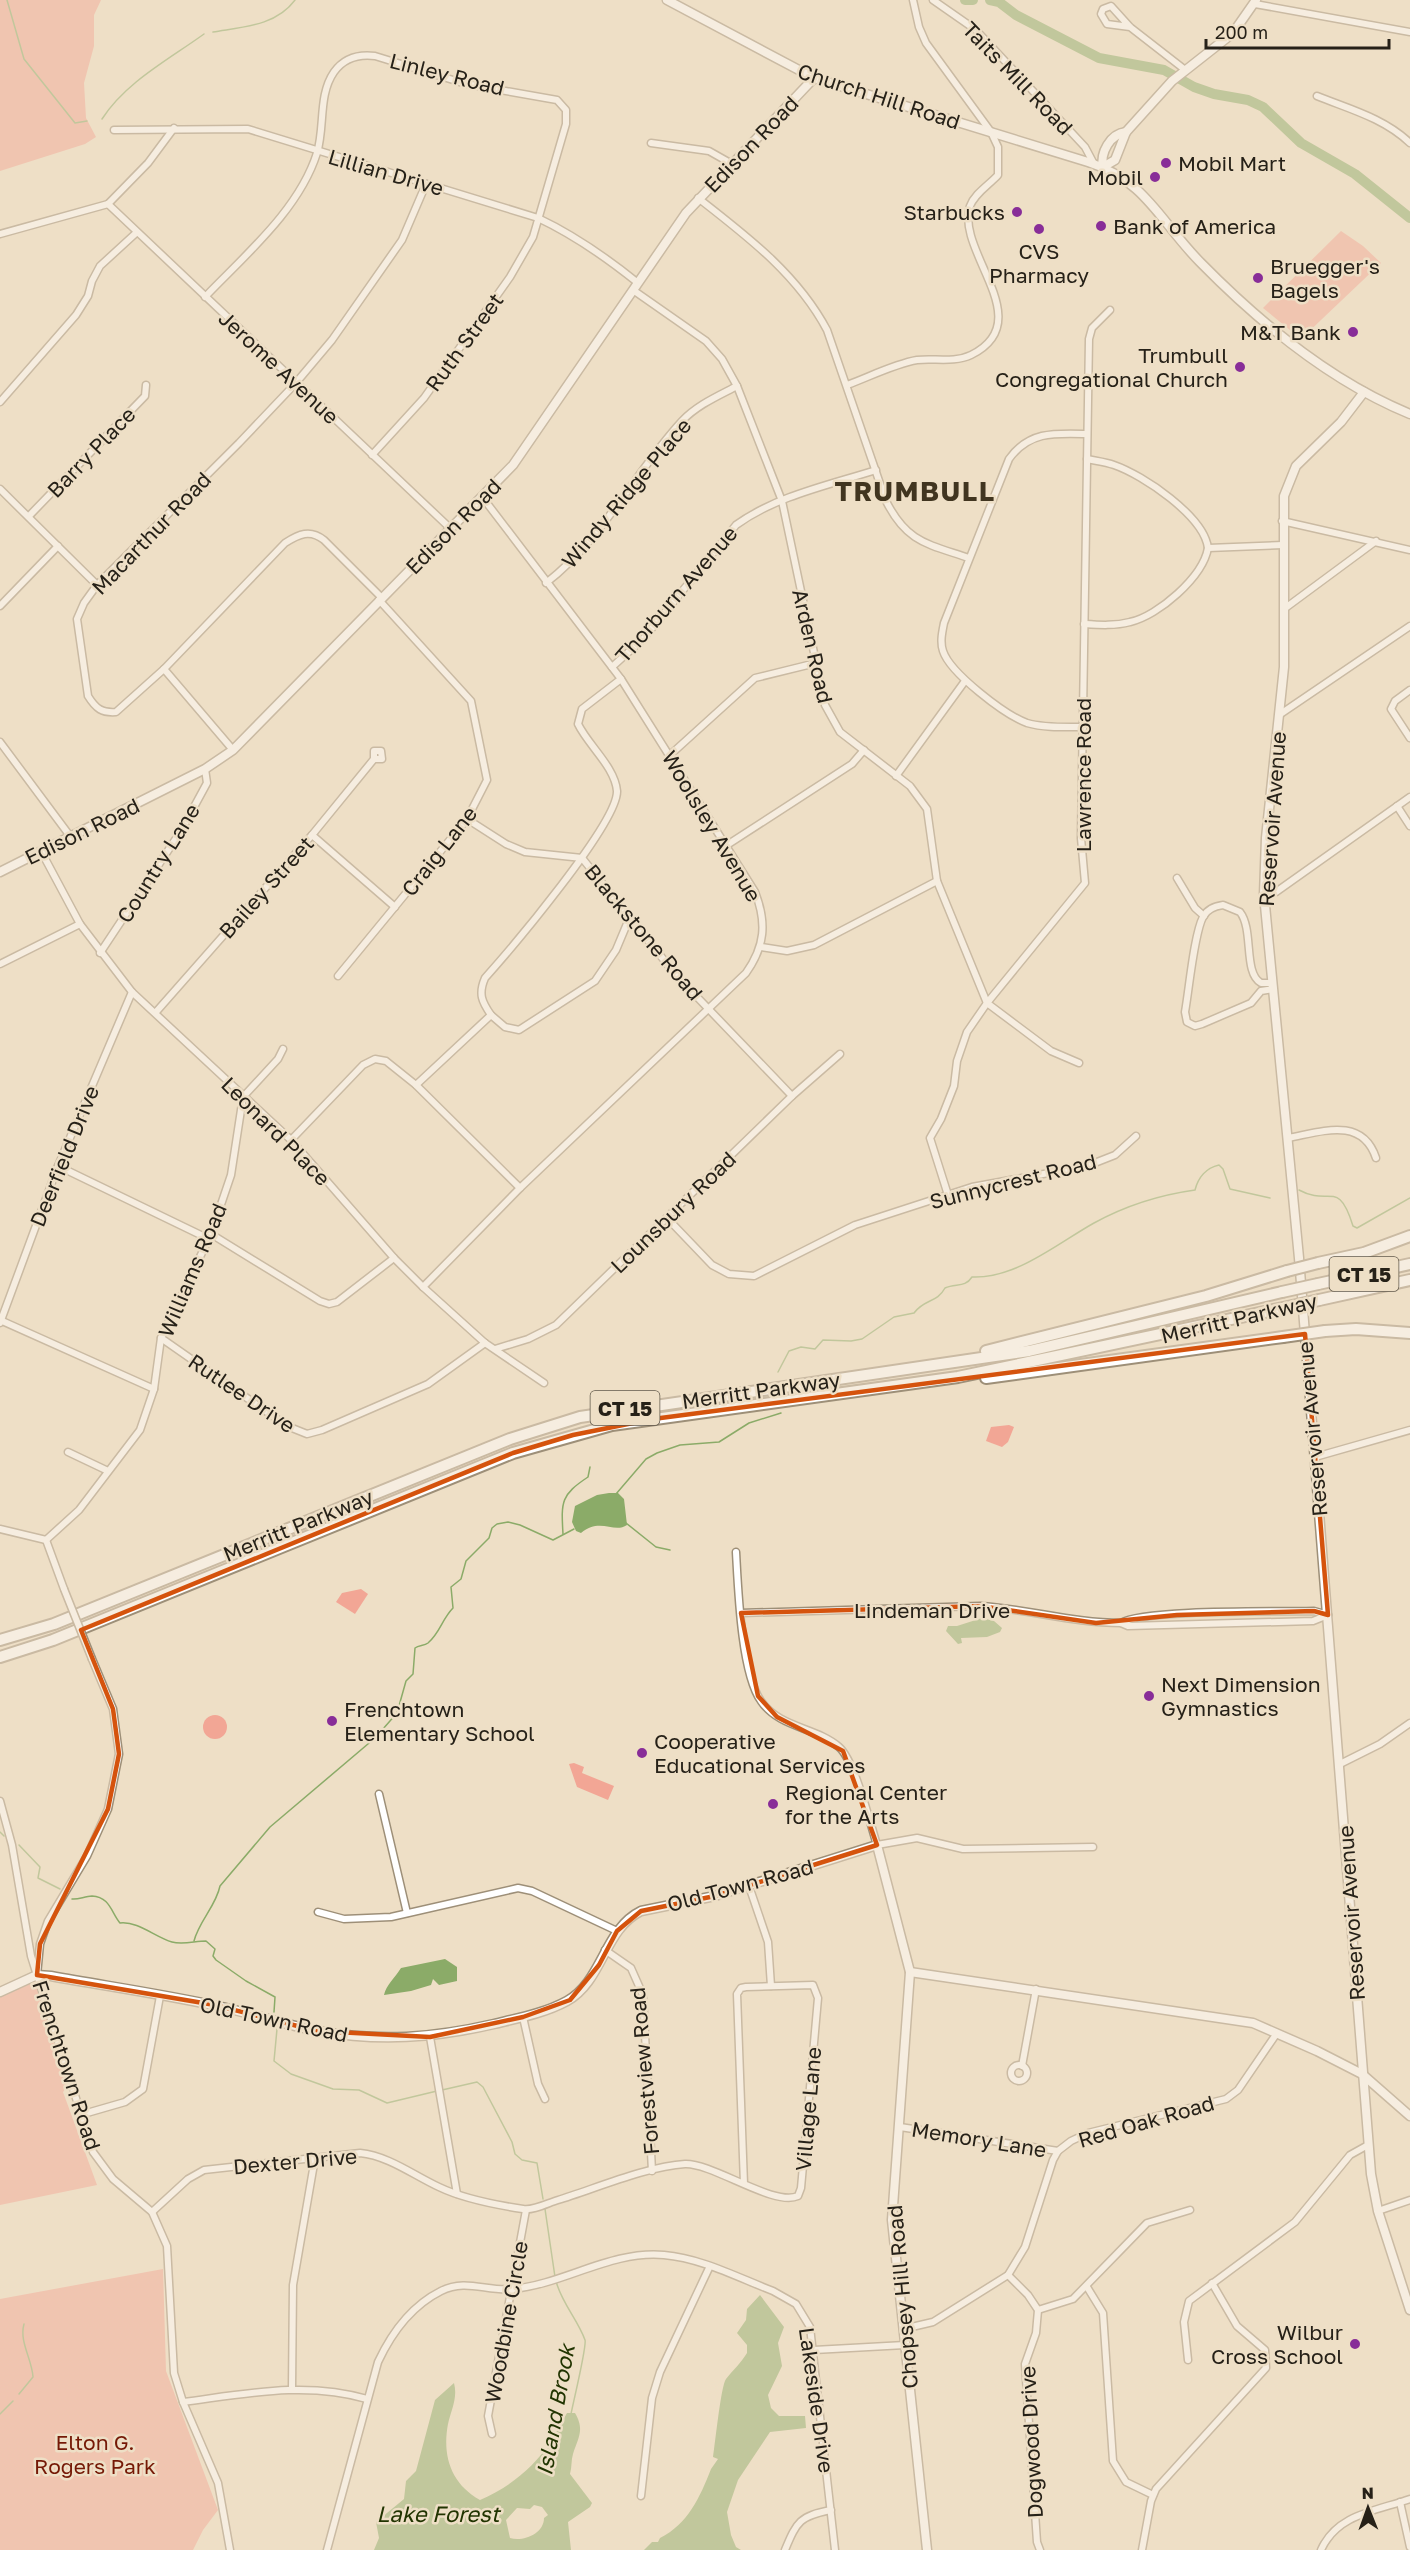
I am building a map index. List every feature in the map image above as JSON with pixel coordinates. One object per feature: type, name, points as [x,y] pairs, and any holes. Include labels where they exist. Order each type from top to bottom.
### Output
[{"type":"highway","points":[[899,1371],[909,1365],[1045,1338],[1287,1271],[1364,1253],[1410,1236]]},
{"type":"highway","name":"Merritt Parkway","points":[[0,1640],[64,1620],[542,1428],[617,1409],[1029,1351],[1410,1264]]},
{"type":"highway","name":"Merritt Parkway","points":[[0,1656],[63,1637],[513,1453],[573,1435],[633,1422],[912,1384],[1035,1362],[1410,1280]]},
{"type":"highway","points":[[912,1384],[932,1386],[1325,1331],[1356,1329],[1410,1333]]},
{"type":"main road","name":"Church Hill Road","points":[[667,0],[814,78],[1094,164],[1134,184],[1199,261],[1236,296],[1300,349],[1364,392],[1410,414]]},
{"type":"main road","points":[[1103,167],[1115,160],[1125,132],[1183,70],[1233,33],[1255,2]]},
{"type":"main road","name":"Edison Road","points":[[0,872],[205,770],[233,750],[380,598],[483,498],[535,435],[698,198],[814,78]]},
{"type":"main road","points":[[1103,167],[1104,150],[1116,135],[1125,132]]},
{"type":"main road","name":"Reservoir Avenue","points":[[1364,392],[1341,422],[1296,466],[1285,490],[1282,521],[1284,667],[1265,856],[1264,896],[1288,1138],[1315,1457],[1368,2145],[1378,2211],[1410,2310]]},
{"type":"main road","points":[[877,1845],[910,1972],[1253,2023],[1277,2032],[1362,2074],[1410,2116]]},
{"type":"main road","name":"Old Town Road","points":[[37,1975],[215,2005],[317,2031],[356,2036],[430,2037],[549,2010],[576,1995],[599,1965],[617,1931],[632,1916],[641,1911],[749,1886],[877,1845]]},
{"type":"main road","name":"Chopsey Hill Road","points":[[910,1972],[892,2220],[927,2550]]},
{"type":"main road","points":[[0,1992],[37,1975]]},
{"type":"street","points":[[847,385],[916,360],[944,360],[970,355],[988,343],[998,323],[998,304],[970,234],[969,218],[975,197],[998,175],[998,147],[991,132],[926,43],[919,27],[913,0]]},
{"type":"street","name":"Taits Mill Road","points":[[933,0],[976,30],[1085,147],[1094,164]]},
{"type":"street","points":[[1255,2],[1410,32]]},
{"type":"street","points":[[1130,27],[1121,28],[1107,24],[1101,14],[1103,9],[1111,6],[1130,27],[1183,70]]},
{"type":"street","name":"Linley Road","points":[[318,152],[324,101],[334,72],[347,59],[363,54],[466,84],[557,100],[566,110],[566,124],[538,218]]},
{"type":"street","points":[[1317,96],[1389,126],[1410,143]]},
{"type":"street","points":[[0,234],[108,204],[148,163],[174,128]]},
{"type":"street","name":"Lillian Drive","points":[[114,130],[248,129],[538,218],[572,235],[636,287]]},
{"type":"street","points":[[651,143],[709,151],[732,164]]},
{"type":"street","points":[[205,297],[288,209],[318,152]]},
{"type":"street","name":"Macarthur Road","points":[[380,598],[324,540],[315,533],[303,534],[285,543],[164,669],[116,712],[104,712],[94,706],[88,696],[77,619],[84,603],[97,585],[296,384],[359,304],[402,240],[426,184]]},
{"type":"street","points":[[698,198],[786,271],[809,299],[827,330],[886,501],[902,529],[918,539],[969,558]]},
{"type":"street","name":"Jerome Avenue","points":[[108,204],[451,529]]},
{"type":"street","name":"Ruth Street","points":[[372,454],[424,398],[504,286],[533,237],[538,218]]},
{"type":"street","points":[[0,402],[76,315],[88,296],[92,281],[100,266],[136,233]]},
{"type":"street","name":"Arden Road","points":[[636,287],[706,341],[722,359],[737,386],[782,501],[816,663],[830,716],[840,732],[920,797],[927,809],[937,881],[987,1003]]},
{"type":"street","name":"Lawrence Road","points":[[948,1195],[930,1138],[941,1119],[954,1086],[961,1045],[987,1003],[1085,883],[1082,838],[1089,335],[1095,325],[1110,310]]},
{"type":"street","name":"Barry Place","points":[[29,516],[145,396],[146,385]]},
{"type":"street","name":"Windy Ridge Place","points":[[546,583],[571,564],[584,549],[683,421],[708,402],[737,386]]},
{"type":"street","points":[[1083,728],[1026,722],[965,681],[947,661],[941,642],[944,623],[1006,464],[1017,449],[1029,439],[1042,435],[1087,434]]},
{"type":"street","points":[[1084,624],[1121,624],[1144,617],[1189,583],[1205,559],[1208,548],[1198,525],[1175,502],[1129,472],[1113,465],[1087,459]]},
{"type":"street","name":"Thorburn Avenue","points":[[612,667],[644,638],[736,525],[750,514],[876,470]]},
{"type":"street","points":[[0,489],[97,585]]},
{"type":"street","name":"Woolsley Avenue","points":[[423,1287],[520,1188],[710,1010],[746,973],[761,947],[764,926],[755,892],[621,680],[483,498]]},
{"type":"street","points":[[1282,521],[1410,550]]},
{"type":"street","points":[[1284,609],[1376,541]]},
{"type":"street","points":[[1208,548],[1283,545]]},
{"type":"street","points":[[0,606],[58,546]]},
{"type":"street","name":"Craig Lane","points":[[338,976],[467,819],[487,780],[471,700],[380,598]]},
{"type":"street","points":[[1279,715],[1410,626]]},
{"type":"street","points":[[670,755],[755,678],[816,663]]},
{"type":"street","points":[[164,669],[233,750]]},
{"type":"street","points":[[621,680],[582,709],[578,716],[578,724],[582,733],[615,780],[616,800],[582,858],[523,936],[485,978],[481,986],[481,1000],[491,1015],[505,1027],[519,1030],[595,981],[616,950],[629,919]]},
{"type":"street","points":[[896,776],[965,681]]},
{"type":"street","points":[[1410,690],[1391,706],[1393,714],[1410,738]]},
{"type":"street","points":[[0,742],[70,836]]},
{"type":"street","points":[[727,845],[852,764],[864,750]]},
{"type":"street","name":"Bailey Street","points":[[156,1012],[312,835],[374,759]]},
{"type":"street","name":"Country Lane","points":[[100,953],[182,831],[207,783],[205,770]]},
{"type":"street","points":[[1264,896],[1276,892],[1410,797]]},
{"type":"street","points":[[1397,806],[1410,826]]},
{"type":"street","name":"Blackstone Road","points":[[467,819],[506,844],[525,852],[582,858],[629,919],[710,1010],[792,1096]]},
{"type":"street","points":[[312,835],[395,907]]},
{"type":"street","name":"Leonard Place","points":[[41,850],[80,924],[132,992],[291,1140],[394,1258],[423,1287],[485,1342],[544,1383]]},
{"type":"street","points":[[1177,878],[1195,908],[1204,916]]},
{"type":"street","points":[[761,947],[787,951],[814,945],[937,881]]},
{"type":"street","points":[[1220,906],[1240,912],[1247,926],[1253,976],[1261,983],[1272,986],[1261,991],[1250,1004],[1202,1024],[1195,1026],[1187,1022],[1185,1012],[1204,916],[1220,906]]},
{"type":"street","points":[[0,964],[80,924]]},
{"type":"street","name":"Deerfield Drive","points":[[0,1321],[58,1166],[132,992]]},
{"type":"street","points":[[987,1003],[1051,1051],[1079,1063]]},
{"type":"street","points":[[416,1085],[491,1015]]},
{"type":"street","points":[[243,1097],[278,1059],[283,1049]]},
{"type":"street","name":"Lounsbury Road","points":[[495,1349],[528,1339],[556,1325],[792,1096],[840,1054]]},
{"type":"street","points":[[291,1140],[363,1065],[375,1059],[386,1061],[416,1085],[520,1188]]},
{"type":"street","name":"Williams Road","points":[[46,1540],[79,1510],[140,1430],[154,1389],[161,1338],[210,1236],[231,1175],[243,1097]]},
{"type":"street","points":[[1288,1138],[1335,1130],[1348,1131],[1361,1135],[1371,1145],[1376,1158]]},
{"type":"street","name":"Sunnycrest Road","points":[[667,1218],[712,1265],[729,1274],[754,1276],[855,1225],[972,1187],[1087,1166],[1115,1155],[1136,1136]]},
{"type":"street","points":[[58,1166],[210,1236],[329,1304],[337,1302],[394,1258]]},
{"type":"street","points":[[0,1321],[154,1389]]},
{"type":"street","name":"Rutlee Drive","points":[[161,1338],[287,1426],[307,1434],[322,1430],[428,1384],[485,1342]]},
{"type":"street","points":[[1315,1457],[1410,1430]]},
{"type":"street","points":[[68,1452],[108,1471]]},
{"type":"street","points":[[0,1529],[46,1540]]},
{"type":"street","name":"Frenchtown Road","points":[[46,1540],[113,1708],[119,1754],[108,1809],[87,1856],[48,1921],[37,1957],[37,1975],[93,2152],[103,2168],[152,2212],[167,2246],[173,2364],[183,2402],[218,2483],[230,2550]]},
{"type":"street","points":[[736,1552],[741,1613],[750,1673],[758,1696],[777,1717],[833,1743],[843,1751],[854,1776],[877,1845],[917,1838],[963,1849],[1093,1847]]},
{"type":"street","name":"Lindeman Drive","points":[[741,1613],[980,1606],[1002,1607],[1065,1620],[1121,1623],[1141,1617],[1210,1614],[1314,1611],[1328,1615]]},
{"type":"street","points":[[1210,1614],[1212,1624]]},
{"type":"street","points":[[1192,1615],[1193,1625]]},
{"type":"street","name":"Lindeman Drive","points":[[1121,1623],[1128,1626],[1141,1626],[1314,1621],[1328,1615]]},
{"type":"street","points":[[1141,1617],[1141,1626]]},
{"type":"street","points":[[1340,1764],[1380,1744],[1410,1723]]},
{"type":"street","points":[[379,1794],[407,1913]]},
{"type":"street","points":[[0,1801],[12,1845],[27,1937],[37,1975]]},
{"type":"street","points":[[744,2184],[737,1994],[741,1988],[771,1986],[768,1942],[749,1886]]},
{"type":"street","points":[[318,1912],[344,1919],[391,1917],[518,1888],[532,1892],[617,1931]]},
{"type":"street","points":[[27,1937],[42,1937]]},
{"type":"street","name":"Forestview Road","points":[[605,1950],[631,1968],[643,1995],[652,2171]]},
{"type":"street","name":"Village Lane","points":[[652,2171],[692,2165],[789,2199],[798,2196],[801,2188],[818,1993],[813,1985],[807,1984],[771,1986]]},
{"type":"street","points":[[1022,2066],[1035,1989]]},
{"type":"street","points":[[80,2115],[125,2102],[143,2089],[160,1996]]},
{"type":"street","points":[[523,2017],[538,2084],[545,2099]]},
{"type":"street","name":"Red Oak Road","points":[[903,2329],[933,2322],[1008,2275],[1025,2247],[1045,2179],[1058,2151],[1071,2141],[1088,2133],[1226,2099],[1238,2090],[1277,2032]]},
{"type":"street","points":[[430,2037],[457,2194]]},
{"type":"street","name":"Memory Lane","points":[[900,2127],[1058,2151]]},
{"type":"street","points":[[1188,2360],[1185,2311],[1193,2297],[1295,2222],[1350,2155],[1368,2145]]},
{"type":"street","name":"Dexter Drive","points":[[152,2212],[188,2179],[204,2170],[360,2153],[379,2156],[457,2194],[526,2210]]},
{"type":"street","points":[[292,2389],[293,2285],[315,2158]]},
{"type":"street","points":[[526,2210],[652,2171]]},
{"type":"street","points":[[1378,2211],[1410,2200]]},
{"type":"street","name":"Woodbine Circle","points":[[492,2434],[488,2416],[526,2210]]},
{"type":"street","points":[[1008,2275],[1028,2295],[1038,2310],[1070,2301],[1087,2287],[1144,2226],[1159,2218],[1190,2210]]},
{"type":"street","name":"Lakeside Drive","points":[[327,2550],[378,2362],[391,2336],[408,2316],[430,2297],[459,2285],[511,2289],[642,2255],[672,2256],[787,2297],[805,2317],[814,2350],[835,2550]]},
{"type":"street","points":[[641,2496],[652,2398],[660,2372],[709,2268]]},
{"type":"street","points":[[1142,2550],[1153,2495],[1176,2464],[1266,2368],[1265,2350],[1238,2326],[1212,2283]]},
{"type":"street","points":[[1087,2287],[1103,2313],[1113,2461],[1126,2482],[1153,2495]]},
{"type":"street","name":"Dogwood Drive","points":[[1038,2310],[1036,2333],[1025,2364],[1037,2542],[1040,2550]]},
{"type":"street","points":[[814,2350],[905,2345]]},
{"type":"street","points":[[183,2402],[292,2389],[336,2391],[367,2399]]},
{"type":"street","points":[[1321,2550],[1325,2539],[1341,2522],[1410,2499]]},
{"type":"street","points":[[1400,2502],[1410,2547]]},
{"type":"street","points":[[785,2550],[798,2523],[804,2517],[831,2510]]},
{"type":"highlighted area","points":[[1305,1334],[1328,1615],[1314,1611],[1177,1615],[1096,1623],[980,1606],[741,1613],[758,1696],[777,1717],[843,1751],[877,1845],[715,1896],[641,1911],[617,1931],[599,1965],[570,2000],[523,2017],[430,2037],[317,2031],[215,2005],[37,1975],[40,1944],[108,1809],[119,1754],[113,1709],[81,1630],[513,1453],[573,1435],[653,1419]]},
{"type":"green space","points":[[0,0],[101,0],[94,15],[94,46],[84,83],[86,118],[96,137],[85,144],[0,171]]},
{"type":"green space","points":[[1341,231],[1363,246],[1381,263],[1301,339],[1263,308]]},
{"type":"green space","points":[[1009,1425],[1014,1427],[1008,1442],[1002,1447],[986,1441],[991,1427]]},
{"type":"green space","points":[[361,1589],[368,1594],[355,1614],[336,1602],[342,1593]]},
{"type":"green space","points":[[215,1715],[223,1719],[227,1727],[223,1735],[215,1739],[207,1735],[203,1727],[207,1719]]},
{"type":"green space","points":[[574,1763],[584,1767],[582,1773],[614,1786],[608,1800],[577,1787],[569,1764]]},
{"type":"green space","points":[[36,1977],[68,2086],[63,2092],[97,2185],[0,2205],[0,1991]]},
{"type":"green space","name":"Elton G. Rogers Park","points":[[163,2269],[166,2371],[218,2510],[203,2530],[193,2550],[0,2550],[0,2299]]},
{"type":"water","points":[[618,1493],[624,1499],[627,1525],[617,1528],[594,1526],[581,1533],[576,1531],[572,1522],[575,1506],[597,1495]]},
{"type":"water","points":[[982,1618],[994,1621],[1002,1628],[1000,1632],[987,1637],[961,1638],[962,1643],[958,1644],[946,1631],[948,1626],[957,1626]]},
{"type":"water","points":[[445,1959],[457,1967],[457,1981],[439,1985],[433,1979],[431,1985],[384,1995],[401,1968]]},
{"type":"water","points":[[760,2295],[784,2327],[778,2343],[782,2366],[768,2395],[771,2408],[779,2416],[805,2416],[806,2428],[770,2432],[738,2480],[727,2512],[731,2535],[736,2547],[741,2550],[644,2550],[652,2542],[658,2542],[686,2517],[718,2459],[713,2457],[724,2384],[747,2353],[747,2345],[737,2333],[746,2320],[747,2309]]},
{"type":"water","name":"Lake Forest","points":[[454,2383],[455,2399],[446,2436],[448,2458],[462,2486],[480,2500],[501,2490],[537,2460],[567,2413],[575,2413],[580,2429],[572,2456],[570,2474],[592,2503],[590,2507],[568,2522],[571,2550],[374,2550],[379,2538],[376,2522],[404,2499],[406,2481],[416,2471],[435,2400]],"holes":[[[534,2505],[542,2507],[548,2515],[537,2532],[526,2538],[510,2538],[506,2520],[517,2508],[530,2509]]]},
{"type":"waterway","points":[[7,0],[24,59],[75,123],[87,121]]},
{"type":"waterway","points":[[213,32],[258,24],[278,15],[295,0]]},
{"type":"waterway","points":[[965,0],[973,0]]},
{"type":"waterway","points":[[990,0],[999,2],[1016,15],[1099,58],[1164,70],[1194,87],[1214,94],[1248,100],[1263,107],[1301,143],[1355,174],[1410,218]]},
{"type":"waterway","points":[[102,119],[135,83],[204,34]]},
{"type":"waterway","points":[[778,1372],[789,1351],[801,1347],[815,1349],[823,1340],[862,1339],[894,1317],[914,1313],[922,1305],[942,1293],[945,1288],[963,1284],[972,1277],[988,1276],[1020,1266],[1094,1223],[1130,1206],[1195,1190],[1203,1174],[1214,1166],[1219,1165],[1223,1169],[1230,1189],[1270,1198]]},
{"type":"waterway","points":[[1299,1190],[1318,1196],[1337,1198],[1343,1203],[1353,1226],[1357,1228],[1410,1198]]},
{"type":"waterway","points":[[616,1494],[646,1459],[657,1453],[680,1445],[719,1442],[749,1423],[781,1413]]},
{"type":"waterway","points":[[563,1534],[562,1514],[565,1500],[572,1489],[588,1477],[590,1467]]},
{"type":"waterway","points":[[194,1941],[220,1886],[270,1827],[375,1738],[397,1713],[406,1681],[413,1674],[415,1648],[432,1639],[453,1608],[451,1587],[461,1579],[466,1561],[489,1538],[492,1528],[497,1524],[508,1522],[553,1540],[574,1529]]},
{"type":"waterway","points":[[626,1523],[656,1547],[670,1550]]},
{"type":"waterway","name":"Island Brook","points":[[0,1832],[4,1836]]},
{"type":"waterway","name":"Island Brook","points":[[19,1845],[40,1867],[38,1878],[60,1889]]},
{"type":"waterway","name":"Island Brook","points":[[72,1899],[89,1896],[103,1899],[120,1923],[133,1924],[172,1942],[206,1941],[215,1949],[213,1956],[216,1960],[246,1981],[275,1997],[274,2012]]},
{"type":"waterway","name":"Island Brook","points":[[277,2029],[274,2061],[291,2074],[333,2089],[359,2090],[387,2103],[437,2091]]},
{"type":"waterway","name":"Island Brook","points":[[442,2090],[477,2082],[483,2087],[512,2142],[515,2154],[522,2160],[537,2163],[543,2199]]},
{"type":"waterway","name":"Island Brook","points":[[545,2209],[555,2277]]},
{"type":"waterway","name":"Island Brook","points":[[556,2281],[585,2340],[571,2414]]},
{"type":"waterway","points":[[19,2394],[33,2377],[24,2344],[24,2324]]},
{"type":"waterway","points":[[0,2414],[13,2401]]},
{"type":"place","name":"Mobil Mart","points":[[1166,163]]},
{"type":"place","name":"Mobil","points":[[1155,177]]},
{"type":"place","name":"Starbucks","points":[[1017,212]]},
{"type":"place","name":"Bank of America","points":[[1101,226]]},
{"type":"place","name":"CVS Pharmacy","points":[[1039,229]]},
{"type":"place","name":"Bruegger's Bagels","points":[[1258,278]]},
{"type":"place","name":"M&T Bank","points":[[1353,332]]},
{"type":"place","name":"Trumbull Congregational Church","points":[[1240,367]]},
{"type":"place","name":"Next Dimension Gymnastics","points":[[1149,1696]]},
{"type":"place","name":"Frenchtown Elementary School","points":[[332,1721]]},
{"type":"place","name":"Cooperative Educational Services","points":[[642,1753]]},
{"type":"place","name":"Regional Center for the Arts","points":[[773,1804]]},
{"type":"place","name":"Wilbur Cross School","points":[[1355,2344]]},
{"type":"district","name":"TRUMBULL","points":[[915,491]]}]
